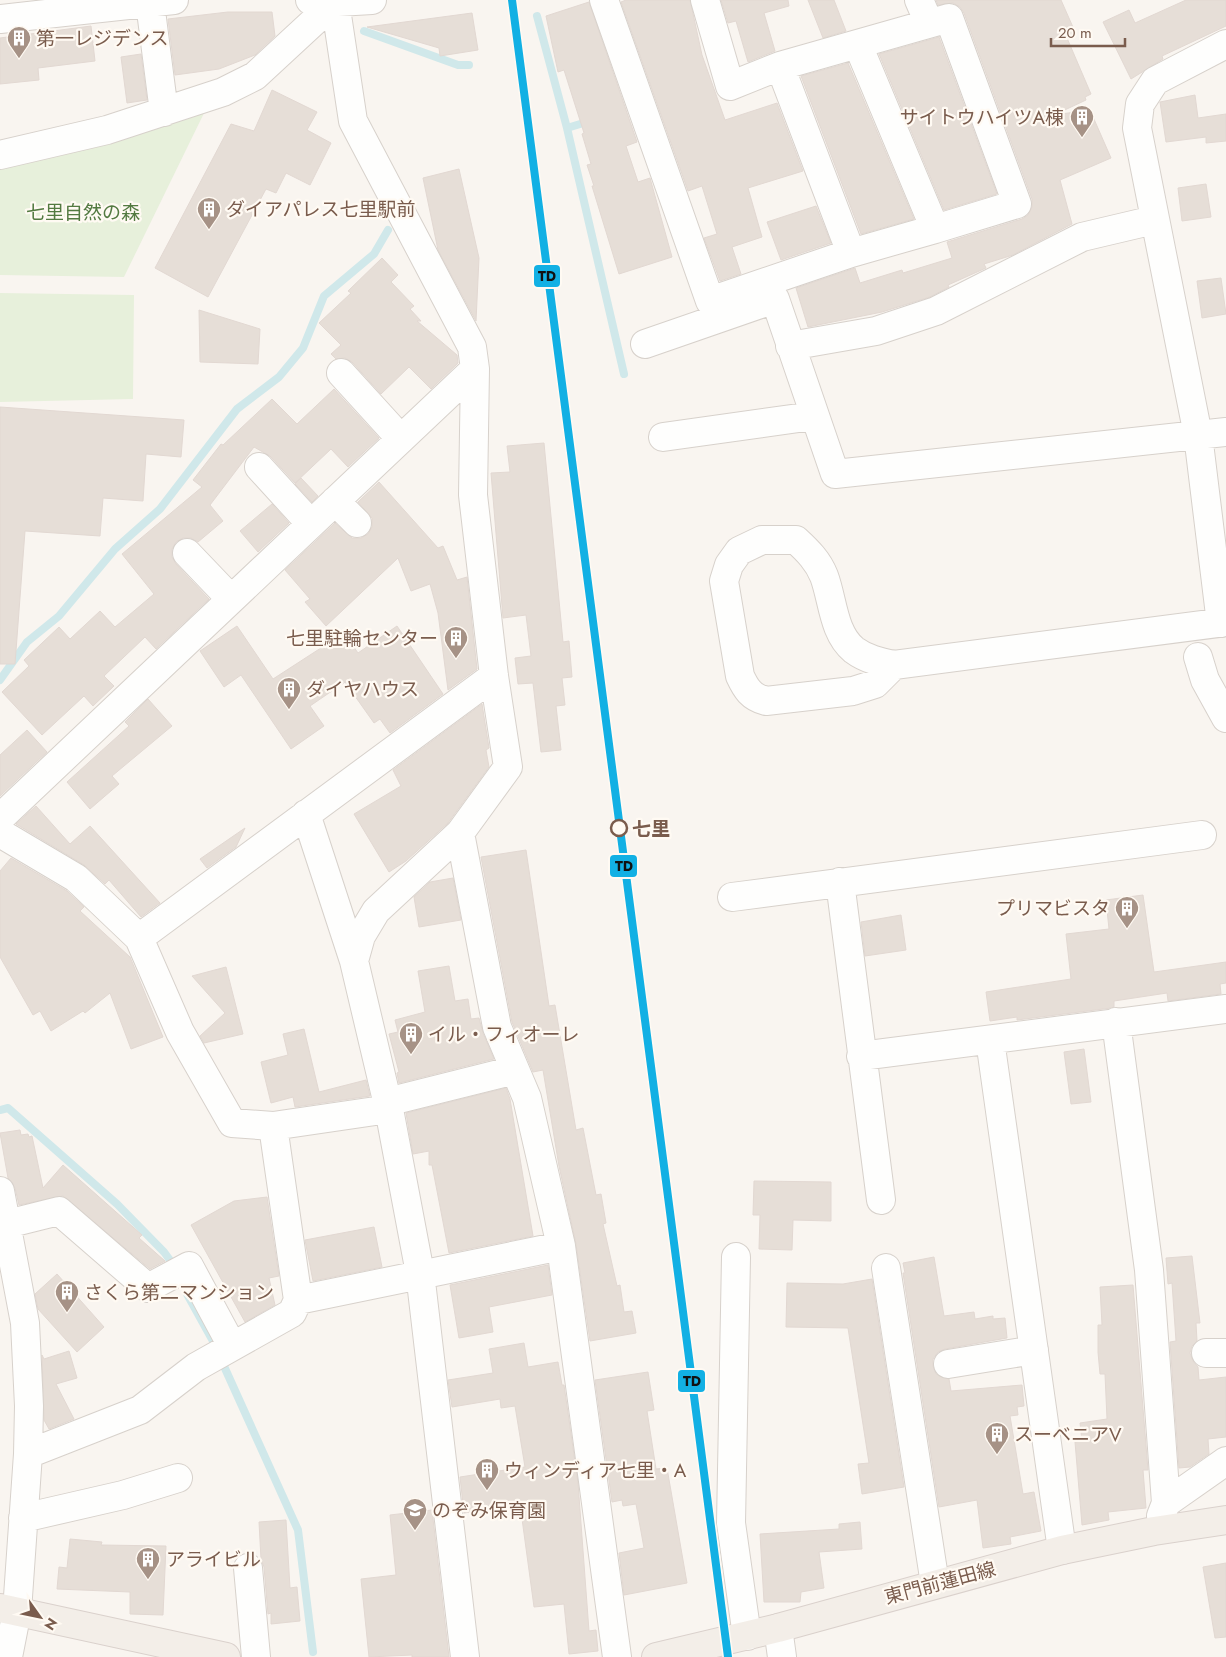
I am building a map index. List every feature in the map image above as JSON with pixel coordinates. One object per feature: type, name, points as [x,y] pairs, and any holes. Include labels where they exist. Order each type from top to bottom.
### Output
[{"type":"main road","name":"東門前蓮田線","points":[[656,1657],[778,1628],[1062,1550],[1154,1531],[1226,1520]]},
{"type":"main road","points":[[8,1609],[226,1657]]},
{"type":"street","points":[[0,155],[107,130],[223,92],[254,76],[322,1],[372,0]]},
{"type":"street","points":[[604,0],[710,301],[851,253],[1017,204],[948,18],[924,12],[858,45],[780,66],[730,86],[705,0]]},
{"type":"street","points":[[0,20],[162,1],[164,112]]},
{"type":"street","points":[[322,1],[353,122],[472,347],[475,369],[473,495],[494,676],[508,767],[460,834],[376,911],[361,936],[354,961]]},
{"type":"street","points":[[894,665],[875,684],[853,691],[766,701],[755,698],[746,690],[740,676],[724,581],[729,565],[739,552],[762,540],[796,540],[812,555],[824,577],[834,616],[843,636],[854,650],[868,658],[894,665],[1223,622],[1198,435],[1137,128],[1140,104],[1155,81],[1226,44]]},
{"type":"street","points":[[858,45],[935,229]]},
{"type":"street","points":[[780,66],[851,253]]},
{"type":"street","points":[[790,346],[876,331],[936,311],[1082,237],[1154,220]]},
{"type":"street","points":[[645,344],[775,299],[813,416],[835,474],[1226,432]]},
{"type":"street","points":[[0,818],[475,369]]},
{"type":"street","points":[[341,372],[401,439]]},
{"type":"street","points":[[663,437],[813,416]]},
{"type":"street","points":[[259,467],[310,524]]},
{"type":"street","points":[[335,501],[357,523]]},
{"type":"street","points":[[187,553],[232,599]]},
{"type":"street","points":[[1198,657],[1205,680],[1226,718]]},
{"type":"street","points":[[139,938],[494,676]]},
{"type":"street","points":[[306,814],[354,961],[388,1105],[420,1274],[465,1657]]},
{"type":"street","points":[[0,834],[76,878],[139,938],[180,1032],[232,1123],[273,1126],[388,1105],[515,1070]]},
{"type":"street","points":[[460,834],[497,1027],[527,1098],[560,1246],[617,1657]]},
{"type":"street","points":[[732,897],[1202,835]]},
{"type":"street","points":[[840,882],[881,1200]]},
{"type":"street","points":[[861,1056],[1226,1009]]},
{"type":"street","points":[[1116,1022],[1149,1270],[1166,1503],[1154,1531]]},
{"type":"street","points":[[990,1040],[1062,1550]]},
{"type":"street","points":[[28,1454],[140,1410],[196,1367],[292,1312],[298,1300],[273,1126]]},
{"type":"street","points":[[0,1191],[7,1224],[8,1275],[24,1323],[29,1406],[28,1454],[23,1518],[8,1609],[8,1657]]},
{"type":"street","points":[[7,1224],[59,1211],[148,1288],[189,1266],[232,1346]]},
{"type":"street","points":[[298,1300],[560,1246]]},
{"type":"street","points":[[736,1257],[731,1523],[747,1636]]},
{"type":"street","points":[[886,1268],[934,1584]]},
{"type":"street","points":[[948,1364],[1034,1350]]},
{"type":"street","points":[[1166,1503],[1226,1461]]},
{"type":"street","points":[[23,1518],[123,1496],[178,1478]]},
{"type":"street","points":[[248,1568],[256,1657]]},
{"type":"street","points":[[778,1628],[782,1657]]},
{"type":"green space","name":"七里自然の森","points":[[206,109],[124,277],[0,275],[0,165]]},
{"type":"green space","points":[[0,293],[134,295],[133,399],[0,402]]},
{"type":"building","points":[[626,0],[690,0],[702,55],[725,120],[777,103],[803,171],[748,188],[762,237],[732,247],[741,274],[720,281],[704,238],[717,234],[702,186],[688,191],[621,2]]},
{"type":"building","points":[[721,0],[788,0],[789,6],[764,13],[775,51],[748,62],[736,21],[728,23]]},
{"type":"building","points":[[808,0],[834,0],[846,31],[823,38]]},
{"type":"building","points":[[936,0],[1061,0],[1076,34],[1067,38],[1091,94],[1085,97],[1086,100],[1054,115],[1090,110],[1111,158],[1060,180],[1072,224],[1013,255],[984,264],[986,268],[948,285],[949,287],[930,297],[882,312],[808,327],[796,288],[855,268],[860,283],[902,270],[903,273],[952,258],[947,242],[1022,219],[1028,215],[1032,207],[1032,199],[964,13],[960,7],[953,3],[938,5]]},
{"type":"building","points":[[1186,0],[1226,0],[1226,26],[1162,56],[1163,59],[1131,79],[1103,22],[1129,10],[1135,23]]},
{"type":"building","points":[[589,2],[637,142],[626,146],[638,182],[650,178],[672,257],[619,274],[592,186],[594,186],[587,165],[591,164],[582,134],[584,133],[564,70],[558,72],[546,16]]},
{"type":"building","points":[[228,12],[272,12],[275,36],[255,55],[219,69],[175,75],[168,19]]},
{"type":"building","points":[[472,13],[478,50],[440,56],[439,48],[367,27]]},
{"type":"building","points":[[91,26],[95,61],[38,68],[39,80],[0,84],[0,38]]},
{"type":"building","points":[[939,37],[997,194],[944,210],[879,54]]},
{"type":"building","points":[[141,54],[147,100],[127,103],[121,57]]},
{"type":"building","points":[[848,63],[914,219],[861,234],[801,76]]},
{"type":"building","name":"ダイアパレス七里駅前","points":[[272,90],[317,112],[307,130],[331,143],[310,185],[286,173],[276,193],[266,189],[208,297],[155,268],[231,124],[254,131]]},
{"type":"building","points":[[1195,95],[1198,118],[1226,114],[1226,141],[1206,143],[1206,137],[1166,142],[1160,102]]},
{"type":"building","points":[[459,169],[479,258],[476,321],[438,250],[423,178]]},
{"type":"building","points":[[1206,184],[1211,217],[1182,221],[1178,188]]},
{"type":"building","points":[[816,206],[831,243],[781,260],[767,222]]},
{"type":"building","points":[[382,258],[398,275],[391,282],[414,306],[410,309],[421,321],[417,321],[457,355],[458,363],[431,389],[409,367],[381,394],[352,362],[345,358],[336,359],[331,354],[341,345],[319,323],[351,293],[348,291]]},
{"type":"building","points":[[1221,278],[1226,314],[1202,318],[1197,281]]},
{"type":"building","points":[[199,310],[260,329],[258,364],[200,362]]},
{"type":"building","points":[[334,389],[379,438],[348,467],[331,449],[295,483],[270,456],[254,447],[210,505],[223,521],[198,542],[191,538],[183,538],[176,542],[172,549],[172,557],[176,564],[209,599],[156,649],[145,637],[104,676],[114,686],[93,706],[84,696],[42,735],[2,692],[29,666],[24,660],[59,627],[70,639],[100,611],[115,627],[154,594],[122,554],[202,487],[193,480],[221,444],[223,445],[272,399],[297,424]]},
{"type":"building","points":[[0,407],[184,420],[181,457],[146,454],[143,501],[103,498],[100,536],[25,531],[15,664],[0,664]]},
{"type":"building","points":[[544,443],[563,642],[569,641],[572,677],[562,678],[565,705],[556,706],[561,750],[541,752],[533,683],[518,684],[515,658],[531,656],[526,615],[503,618],[491,473],[510,472],[507,446]]},
{"type":"building","points":[[301,478],[318,496],[312,502],[295,484]]},
{"type":"building","points":[[379,482],[438,548],[443,546],[457,580],[467,577],[477,669],[448,690],[438,613],[430,584],[411,591],[398,558],[326,626],[305,602],[310,599],[285,570],[335,523],[352,538],[361,538],[368,534],[372,527],[372,518],[358,502]]},
{"type":"building","points":[[272,504],[289,523],[258,552],[240,531]]},
{"type":"building","points":[[237,626],[273,679],[344,633],[358,653],[397,626],[443,694],[390,733],[380,719],[374,723],[345,682],[310,706],[324,726],[291,749],[241,675],[224,687],[200,651]]},
{"type":"building","points":[[148,699],[172,726],[112,776],[119,784],[90,809],[67,782],[129,726],[125,722]]},
{"type":"building","points":[[482,704],[489,748],[486,750],[489,767],[448,823],[406,861],[389,872],[354,814],[401,786],[393,770]]},
{"type":"building","points":[[27,730],[47,752],[0,796],[0,755]]},
{"type":"building","points":[[36,806],[70,844],[90,826],[160,903],[141,917],[109,880],[105,884],[84,865],[16,824]]},
{"type":"building","points":[[245,828],[236,847],[207,868],[200,859]]},
{"type":"building","points":[[526,850],[549,1006],[555,1005],[576,1130],[583,1128],[596,1195],[601,1194],[606,1223],[603,1224],[617,1286],[620,1285],[624,1312],[632,1311],[636,1333],[590,1341],[576,1244],[559,1166],[543,1070],[533,1072],[512,1022],[481,857]]},
{"type":"building","points":[[11,858],[67,891],[84,907],[80,911],[130,957],[163,1037],[131,1049],[110,993],[85,1013],[83,1011],[51,1031],[40,1011],[33,1015],[0,957],[0,871]]},
{"type":"building","points":[[453,878],[461,920],[419,927],[414,897],[430,882]]},
{"type":"building","points":[[1143,895],[1154,972],[1226,962],[1226,983],[1220,984],[1221,994],[1168,1001],[1167,993],[1114,1001],[1114,1007],[1111,1008],[1017,1020],[1017,1017],[990,1021],[986,992],[1071,979],[1066,934],[1109,929],[1106,900]]},
{"type":"building","points":[[901,915],[906,950],[865,956],[861,922]]},
{"type":"building","points":[[449,966],[455,1001],[468,999],[471,1019],[479,1018],[494,1059],[399,1083],[397,1073],[399,1072],[389,1034],[398,1032],[395,1020],[425,1012],[418,971]]},
{"type":"building","points":[[226,967],[243,1034],[204,1043],[200,1036],[225,1013],[192,976]]},
{"type":"building","points":[[304,1029],[319,1092],[366,1080],[370,1096],[295,1107],[293,1097],[271,1103],[261,1062],[288,1055],[283,1034]]},
{"type":"building","points":[[1084,1049],[1091,1102],[1071,1104],[1064,1052]]},
{"type":"building","points":[[506,1088],[510,1099],[533,1236],[449,1253],[432,1165],[429,1165],[429,1151],[413,1154],[406,1113]]},
{"type":"building","points":[[20,1130],[21,1135],[28,1134],[29,1137],[32,1136],[43,1188],[63,1165],[142,1235],[139,1238],[165,1261],[150,1269],[63,1196],[19,1205],[15,1188],[8,1178],[0,1133]]},
{"type":"building","points":[[754,1181],[831,1182],[831,1221],[793,1220],[792,1250],[759,1249],[760,1215],[753,1215]]},
{"type":"building","points":[[267,1197],[279,1276],[269,1278],[275,1305],[245,1322],[191,1225],[234,1201]]},
{"type":"building","points":[[374,1227],[382,1267],[313,1281],[305,1240]]},
{"type":"building","points":[[1192,1256],[1200,1323],[1196,1323],[1197,1341],[1192,1346],[1190,1353],[1198,1367],[1199,1380],[1226,1377],[1226,1437],[1208,1439],[1209,1454],[1190,1467],[1179,1468],[1170,1342],[1176,1341],[1172,1283],[1168,1284],[1166,1258]]},
{"type":"building","points":[[934,1257],[944,1316],[974,1312],[975,1319],[993,1316],[993,1319],[1005,1318],[1007,1338],[945,1349],[938,1352],[933,1359],[933,1366],[936,1374],[949,1379],[951,1391],[1022,1385],[1024,1406],[1017,1407],[1018,1415],[1010,1416],[1023,1494],[1034,1492],[1041,1531],[1010,1537],[1011,1544],[983,1548],[977,1500],[939,1507],[903,1273],[905,1273],[903,1263]]},
{"type":"building","points":[[548,1265],[552,1295],[489,1307],[493,1332],[459,1338],[450,1285]]},
{"type":"building","name":"さくら第二マンション","points":[[57,1274],[104,1327],[77,1352],[38,1309],[35,1294]]},
{"type":"building","points":[[872,1279],[904,1487],[862,1494],[858,1464],[869,1463],[848,1328],[786,1327],[787,1283],[843,1284]]},
{"type":"building","points":[[1133,1285],[1148,1470],[1143,1470],[1146,1508],[1108,1512],[1109,1520],[1082,1525],[1075,1442],[1082,1441],[1080,1423],[1107,1419],[1105,1374],[1100,1374],[1098,1352],[1098,1325],[1102,1325],[1100,1287]]},
{"type":"building","points":[[524,1343],[528,1367],[558,1362],[562,1385],[564,1385],[578,1483],[589,1631],[596,1630],[598,1651],[569,1654],[564,1604],[534,1607],[520,1504],[464,1513],[460,1477],[525,1467],[515,1406],[501,1408],[500,1399],[452,1407],[448,1380],[493,1373],[489,1349]]},
{"type":"building","points":[[69,1351],[77,1378],[56,1384],[74,1419],[49,1429],[44,1420],[42,1355],[44,1359]]},
{"type":"building","points":[[648,1372],[654,1410],[647,1411],[656,1469],[667,1468],[687,1583],[624,1595],[619,1553],[644,1548],[636,1504],[623,1506],[622,1500],[612,1502],[595,1380]]},
{"type":"building","points":[[432,1510],[449,1657],[412,1657],[412,1655],[369,1657],[361,1579],[396,1575],[390,1515]]},
{"type":"building","points":[[286,1520],[290,1588],[297,1587],[300,1621],[271,1624],[271,1613],[268,1614],[264,1567],[261,1559],[259,1522]]},
{"type":"building","points":[[860,1522],[862,1549],[819,1552],[824,1588],[801,1592],[800,1602],[764,1602],[760,1534],[839,1529],[839,1524]]},
{"type":"building","points":[[70,1539],[102,1542],[101,1545],[166,1546],[163,1615],[130,1614],[130,1592],[57,1589],[59,1567],[67,1568]]},
{"type":"building","points":[[1226,1563],[1226,1637],[1215,1638],[1203,1567]]},
{"type":"waterway","points":[[537,16],[567,128],[624,374]]},
{"type":"waterway","points":[[364,31],[458,65],[469,65]]},
{"type":"waterway","points":[[567,128],[590,121]]},
{"type":"waterway","points":[[0,680],[27,642],[59,616],[115,549],[160,509],[237,409],[279,377],[303,348],[324,296],[374,254],[388,230]]},
{"type":"waterway","points":[[0,1110],[8,1108],[117,1204],[164,1252],[175,1267]]},
{"type":"waterway","points":[[187,1294],[213,1341]]},
{"type":"waterway","points":[[223,1364],[298,1530],[313,1652]]},
{"type":"transit line","name":"TD","points":[[512,0],[728,1657]]},
{"type":"place","name":"第一レジデンス","points":[[19,59]]},
{"type":"place","name":"サイトウハイツA棟","points":[[1082,138]]},
{"type":"place","name":"ダイアパレス七里駅前","points":[[209,230]]},
{"type":"place","name":"七里駐輪センター","points":[[456,659]]},
{"type":"place","name":"ダイヤハウス","points":[[289,710]]},
{"type":"place","name":"七里","points":[[619,828]]},
{"type":"place","name":"プリマビスタ","points":[[1127,929]]},
{"type":"place","name":"イル・フィオーレ","points":[[411,1055]]},
{"type":"place","name":"さくら第二マンション","points":[[67,1313]]},
{"type":"place","name":"スーベニアV","points":[[997,1455]]},
{"type":"place","name":"ウィンディア七里・A","points":[[487,1491]]},
{"type":"place","name":"のぞみ保育園","points":[[415,1531]]},
{"type":"place","name":"アライビル","points":[[148,1580]]}]
